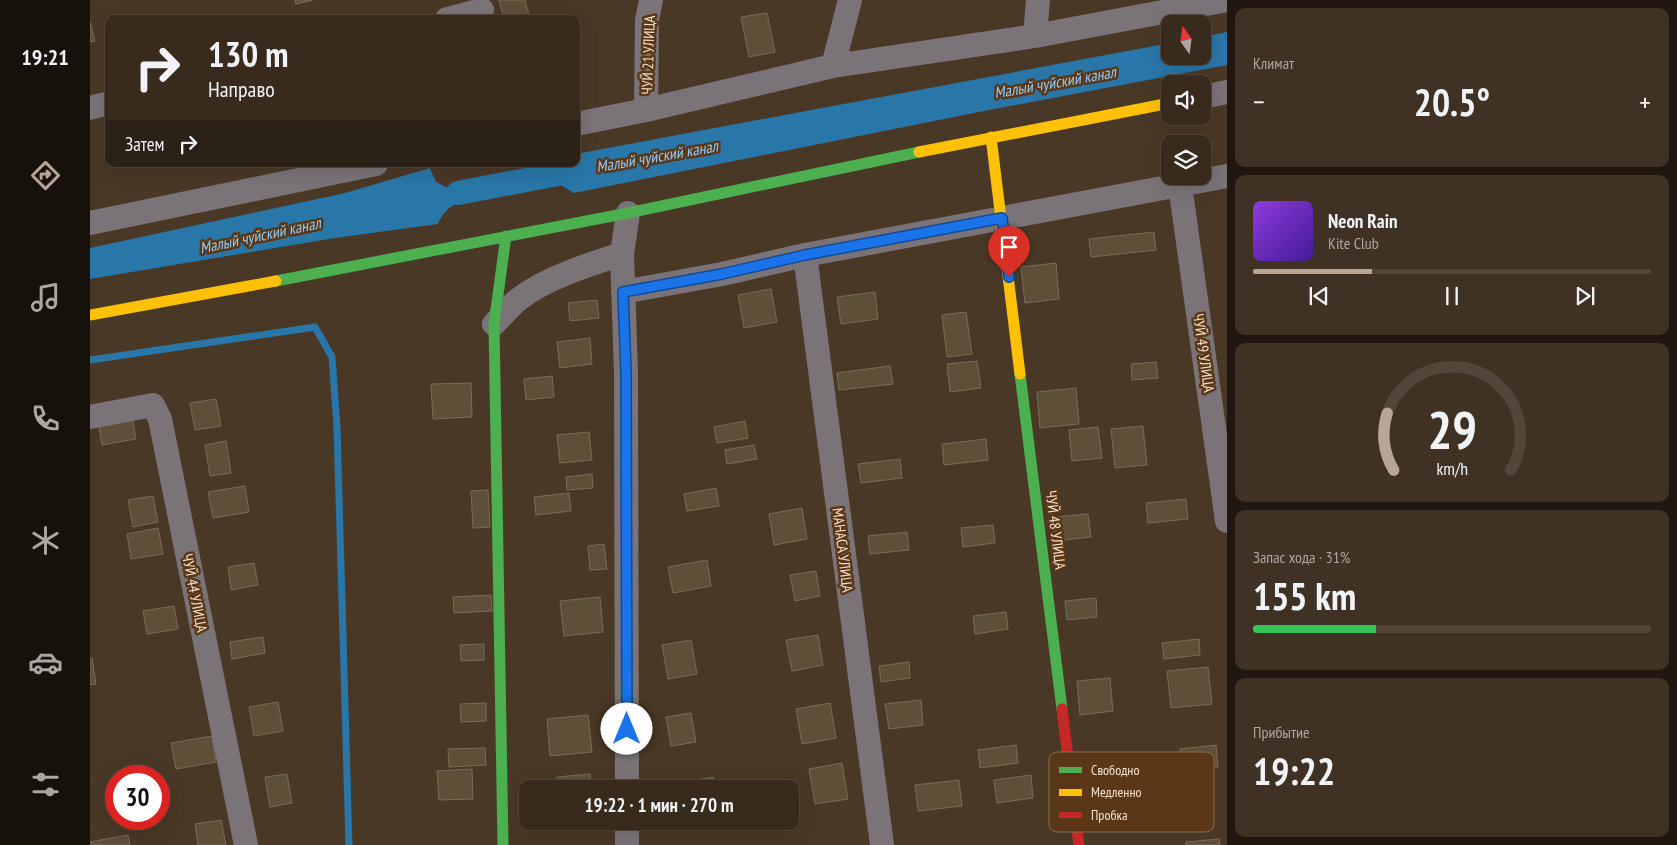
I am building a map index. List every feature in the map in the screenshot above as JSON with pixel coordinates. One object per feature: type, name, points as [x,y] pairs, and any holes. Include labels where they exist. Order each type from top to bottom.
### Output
[{"type":"street","name":"ЧУЙ 21 УЛИЦА","points":[[646,110],[647,20],[651,0]]},
{"type":"street","points":[[833,66],[850,0]]},
{"type":"street","points":[[1035,36],[1038,0]]},
{"type":"street","points":[[580,123],[646,110],[833,66],[1035,36],[1227,0]]},
{"type":"street","points":[[463,15],[483,10]]},
{"type":"street","points":[[1211,95],[1227,92]]},
{"type":"street","points":[[90,108],[105,104]]},
{"type":"street","points":[[90,315],[411,256],[991,137],[1161,105]]},
{"type":"street","name":"ЧУЙ 48 УЛИЦА","points":[[991,137],[1068,752]]},
{"type":"street","points":[[90,223],[361,167]]},
{"type":"street","points":[[1211,179],[1227,176]]},
{"type":"street","points":[[623,292],[722,274],[805,255],[1180,185]]},
{"type":"street","name":"ЧУЙ 49 УЛИЦА","points":[[1180,185],[1227,521]]},
{"type":"street","points":[[627,780],[626,372],[622,254],[628,213]]},
{"type":"street","points":[[503,845],[494,324],[506,236]]},
{"type":"street","points":[[494,324],[519,299],[545,284],[588,265],[622,254]]},
{"type":"street","name":"МАНАСА УЛИЦА","points":[[805,255],[882,845]]},
{"type":"street","name":"ЧУЙ 44 УЛИЦА","points":[[90,417],[153,405],[160,418],[246,845]]},
{"type":"street","points":[[627,830],[627,845]]},
{"type":"street","name":"ЧУЙ 48 УЛИЦА","points":[[1077,832],[1079,845]]},
{"type":"water","points":[[1227,32],[1227,65],[1174,75],[1161,75],[1161,77],[574,193],[557,183],[538,185],[536,171],[556,167],[580,167],[580,153],[1161,45],[1161,65],[1211,65],[1211,35]]},
{"type":"water","points":[[430,168],[436,182],[446,187],[487,179],[490,194],[459,202],[447,210],[438,224],[335,238],[90,279],[90,248],[345,193]]},
{"type":"building","points":[[295,0],[313,0],[296,4]]},
{"type":"building","points":[[499,0],[525,0],[529,15],[503,15]]},
{"type":"building","points":[[767,13],[775,52],[749,57],[741,17]]},
{"type":"building","points":[[90,22],[95,41],[90,42]]},
{"type":"building","points":[[1154,232],[1156,250],[1091,257],[1089,239]]},
{"type":"building","points":[[1056,263],[1059,299],[1025,303],[1021,267]]},
{"type":"building","points":[[771,289],[777,322],[744,328],[738,295]]},
{"type":"building","points":[[875,292],[878,319],[841,324],[837,297]]},
{"type":"building","points":[[597,300],[599,318],[570,321],[568,303]]},
{"type":"building","points":[[966,312],[972,354],[947,357],[942,315]]},
{"type":"building","points":[[590,338],[592,364],[560,368],[557,342]]},
{"type":"building","points":[[977,361],[981,388],[950,392],[947,364]]},
{"type":"building","points":[[1156,362],[1158,378],[1132,380],[1131,364]]},
{"type":"building","points":[[890,366],[893,384],[839,390],[837,373]]},
{"type":"building","points":[[552,376],[554,397],[526,400],[524,379]]},
{"type":"building","points":[[471,383],[472,417],[433,419],[431,384]]},
{"type":"building","points":[[1076,388],[1079,424],[1040,428],[1037,392]]},
{"type":"building","points":[[216,399],[221,426],[195,430],[190,403]]},
{"type":"building","points":[[132,416],[136,439],[102,445],[98,422]]},
{"type":"building","points":[[745,421],[748,438],[717,443],[714,427]]},
{"type":"building","points":[[1143,426],[1147,465],[1115,468],[1111,429]]},
{"type":"building","points":[[1098,427],[1102,458],[1072,461],[1069,430]]},
{"type":"building","points":[[589,432],[592,460],[560,463],[557,435]]},
{"type":"building","points":[[986,439],[988,460],[944,465],[942,444]]},
{"type":"building","points":[[226,441],[231,473],[210,476],[205,445]]},
{"type":"building","points":[[754,445],[757,459],[727,464],[725,450]]},
{"type":"building","points":[[900,459],[902,478],[861,483],[858,464]]},
{"type":"building","points":[[592,474],[593,488],[567,490],[566,477]]},
{"type":"building","points":[[245,486],[249,512],[213,518],[208,492]]},
{"type":"building","points":[[716,488],[719,506],[687,511],[684,494]]},
{"type":"building","points":[[488,490],[490,527],[473,528],[471,491]]},
{"type":"building","points":[[569,493],[571,511],[536,515],[534,497]]},
{"type":"building","points":[[153,496],[158,522],[133,527],[128,500]]},
{"type":"building","points":[[1186,499],[1188,519],[1148,523],[1146,503]]},
{"type":"building","points":[[802,508],[807,539],[774,545],[769,514]]},
{"type":"building","points":[[1088,514],[1091,537],[1056,541],[1054,517]]},
{"type":"building","points":[[993,525],[995,543],[963,547],[961,528]]},
{"type":"building","points":[[158,528],[163,554],[131,559],[127,534]]},
{"type":"building","points":[[907,532],[909,550],[870,554],[868,536]]},
{"type":"building","points":[[604,544],[607,569],[590,570],[588,546]]},
{"type":"building","points":[[707,560],[711,586],[673,593],[668,567]]},
{"type":"building","points":[[254,563],[258,585],[231,590],[228,567]]},
{"type":"building","points":[[816,571],[820,596],[795,601],[790,575]]},
{"type":"building","points":[[491,595],[492,611],[454,613],[453,597]]},
{"type":"building","points":[[600,597],[603,632],[564,636],[560,601]]},
{"type":"building","points":[[1096,598],[1097,617],[1067,620],[1065,601]]},
{"type":"building","points":[[174,606],[178,629],[147,634],[143,611]]},
{"type":"building","points":[[1006,612],[1008,629],[975,634],[973,616]]},
{"type":"building","points":[[818,635],[823,665],[792,671],[786,640]]},
{"type":"building","points":[[263,637],[265,653],[232,659],[230,642]]},
{"type":"building","points":[[1199,639],[1200,655],[1164,659],[1162,643]]},
{"type":"building","points":[[691,640],[697,674],[668,679],[662,645]]},
{"type":"building","points":[[484,644],[484,660],[461,661],[460,645]]},
{"type":"building","points":[[92,658],[96,684],[90,685],[90,659]]},
{"type":"building","points":[[909,662],[910,678],[881,682],[879,666]]},
{"type":"building","points":[[1208,667],[1212,704],[1171,708],[1167,671]]},
{"type":"building","points":[[1110,678],[1113,711],[1080,715],[1077,681]]},
{"type":"building","points":[[921,700],[923,725],[889,729],[885,704]]},
{"type":"building","points":[[278,702],[283,731],[254,736],[249,707]]},
{"type":"building","points":[[486,703],[486,721],[461,722],[460,704]]},
{"type":"building","points":[[830,703],[836,738],[802,744],[796,709]]},
{"type":"building","points":[[691,713],[696,742],[671,746],[666,717]]},
{"type":"building","points":[[588,715],[592,752],[550,756],[547,719]]},
{"type":"building","points":[[212,736],[216,762],[176,769],[171,743]]},
{"type":"building","points":[[1016,745],[1018,763],[980,768],[978,750]]},
{"type":"building","points":[[1216,745],[1218,767],[1214,767],[1214,752],[1180,752],[1180,749]]},
{"type":"building","points":[[485,748],[486,765],[449,767],[448,749]]},
{"type":"building","points":[[842,763],[848,799],[815,804],[809,769]]},
{"type":"building","points":[[472,769],[473,799],[439,800],[437,771]]},
{"type":"building","points":[[287,774],[292,803],[270,807],[265,777]]},
{"type":"building","points":[[590,774],[590,780],[557,780],[557,777]]},
{"type":"building","points":[[1031,775],[1033,798],[997,803],[994,780]]},
{"type":"building","points":[[713,777],[714,780],[696,780]]},
{"type":"building","points":[[959,780],[962,806],[918,811],[915,785]]},
{"type":"building","points":[[221,820],[226,845],[198,845],[195,824]]},
{"type":"building","points":[[128,835],[130,845],[90,845],[90,842]]},
{"type":"building","points":[[1219,839],[1220,845],[1186,845],[1186,842]]},
{"type":"waterway","name":"Малый чуйский канал","points":[[458,193],[568,172]]},
{"type":"waterway","points":[[90,360],[315,327],[332,357],[337,427],[349,845]]},
{"type":"traffic: fast","points":[[276,281],[628,213],[919,152]]},
{"type":"traffic: fast","points":[[503,845],[494,324],[506,236]]},
{"type":"traffic: fast","points":[[1020,374],[1062,709]]},
{"type":"traffic: slow","points":[[919,152],[1161,105]]},
{"type":"traffic: slow","points":[[991,137],[1020,374]]},
{"type":"traffic: slow","points":[[90,315],[276,281]]},
{"type":"traffic: jam","points":[[1062,709],[1067,752]]},
{"type":"traffic: jam","points":[[1077,832],[1079,845]]},
{"type":"route","points":[[627,729],[626,372],[623,292],[1002,218],[1009,277]]}]
